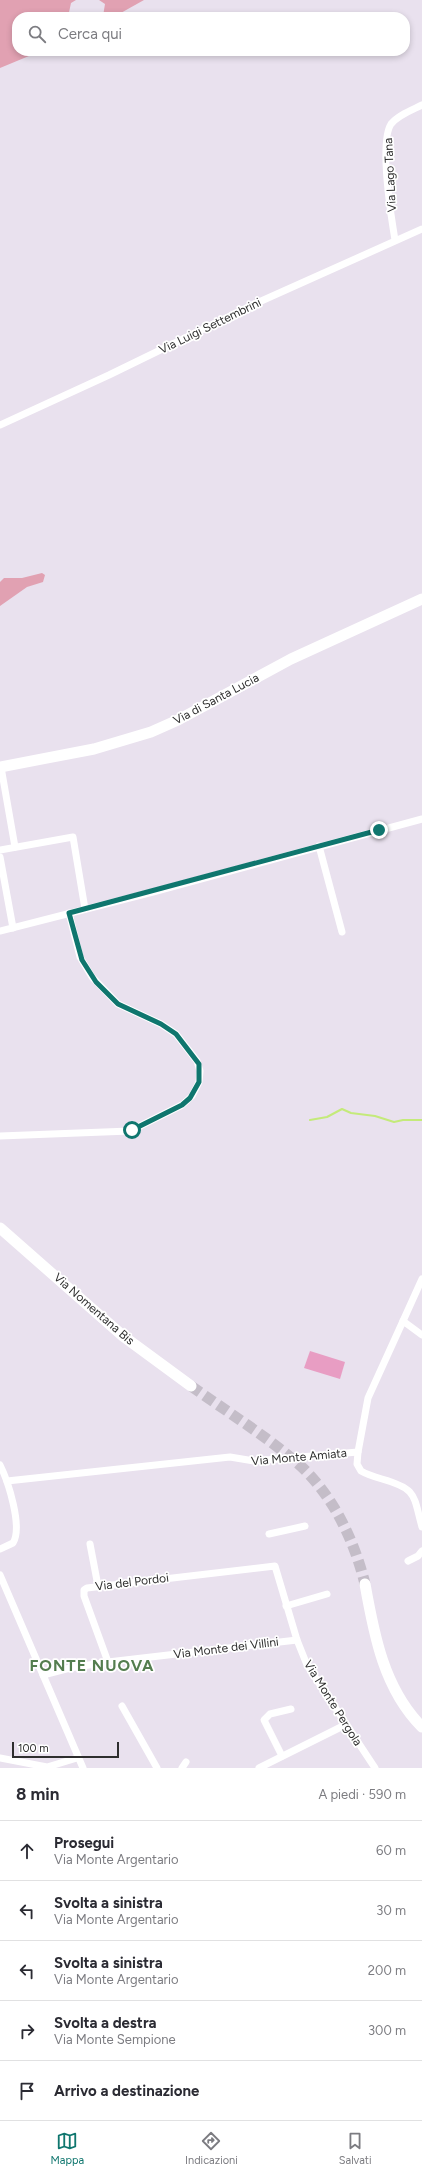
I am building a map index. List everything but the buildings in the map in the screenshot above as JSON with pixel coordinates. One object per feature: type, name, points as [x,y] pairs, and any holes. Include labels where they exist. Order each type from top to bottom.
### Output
[{"type":"street","name":"Via Lago Tana","points":[[395,240],[387,171],[386,137],[394,121],[422,105]]},
{"type":"street","name":"Via Luigi Settembrini","points":[[0,425],[109,375],[259,302],[422,229]]},
{"type":"street","name":"Via di Santa Lucia","points":[[1,767],[94,748],[151,732],[178,720],[291,659],[422,599]]},
{"type":"street","points":[[1,767],[15,847]]},
{"type":"street","points":[[0,930],[13,928],[224,873],[422,819]]},
{"type":"street","points":[[0,850],[73,837],[86,909]]},
{"type":"street","points":[[319,846],[342,932]]},
{"type":"street","points":[[0,857],[13,928]]},
{"type":"street","points":[[0,1136],[130,1131],[182,1105],[192,1096],[199,1082],[200,1073],[198,1061],[176,1034],[161,1024],[118,1004],[92,977],[80,957],[69,913]]},
{"type":"street","name":"Via Nomentana Bis","points":[[0,1228],[123,1336],[191,1386]]},
{"type":"street","name":"Via Monte Amiata","points":[[7,1481],[230,1457],[243,1461],[254,1461],[358,1452],[366,1402],[379,1370],[422,1279]]},
{"type":"street","points":[[403,1320],[422,1335]]},
{"type":"street","points":[[358,1452],[357,1464],[362,1472],[402,1485],[410,1491],[422,1527]]},
{"type":"street","points":[[0,1465],[7,1481],[17,1532],[12,1542],[0,1549]]},
{"type":"street","points":[[269,1534],[305,1526]]},
{"type":"street","points":[[90,1544],[98,1586]]},
{"type":"street","points":[[408,1561],[418,1556],[422,1551]]},
{"type":"street","name":"Via del Pordoi","points":[[108,1662],[84,1595],[87,1588],[275,1566]]},
{"type":"street","name":"Via Monte Pergola","points":[[275,1566],[297,1640],[310,1669],[375,1768]]},
{"type":"street","points":[[0,1575],[82,1768]]},
{"type":"street","points":[[365,1584],[373,1630],[387,1674],[406,1708],[422,1727]]},
{"type":"street","points":[[286,1606],[327,1594]]},
{"type":"street","name":"Via Monte dei Villini","points":[[108,1662],[297,1640]]},
{"type":"street","points":[[43,1675],[70,1668],[108,1662]]},
{"type":"street","points":[[122,1706],[157,1768]]},
{"type":"street","points":[[282,1756],[264,1720],[270,1714],[291,1709]]},
{"type":"street","points":[[260,1768],[346,1725]]},
{"type":"street","points":[[0,1758],[47,1767],[77,1758]]},
{"type":"shaded area","points":[[0,0],[76,0],[71,3],[69,12],[12,12],[12,56],[29,56],[0,68]]},
{"type":"shaded area","points":[[99,0],[144,0],[123,12],[104,12],[105,4]]},
{"type":"shaded area","points":[[42,573],[45,575],[43,582],[27,587],[0,606],[0,582],[4,578],[22,578]]},
{"type":"shaded area","points":[[310,1351],[345,1362],[340,1379],[304,1368]]},
{"type":"waterway","points":[[310,1120],[327,1117],[342,1109],[351,1113],[375,1116],[394,1122],[403,1120],[422,1120]]},
{"type":"tunnel","points":[[191,1386],[270,1441],[308,1473],[330,1501],[348,1533],[365,1584]]},
{"type":"district","name":"FONTE NUOVA","points":[[92,1665]]},
{"type":"route","points":[[132,1130],[182,1105],[190,1098],[199,1082],[199,1064],[197,1059],[182,1040],[166,1026],[118,1004],[96,982],[82,960],[69,913],[224,873],[324,844],[379,830]]}]
